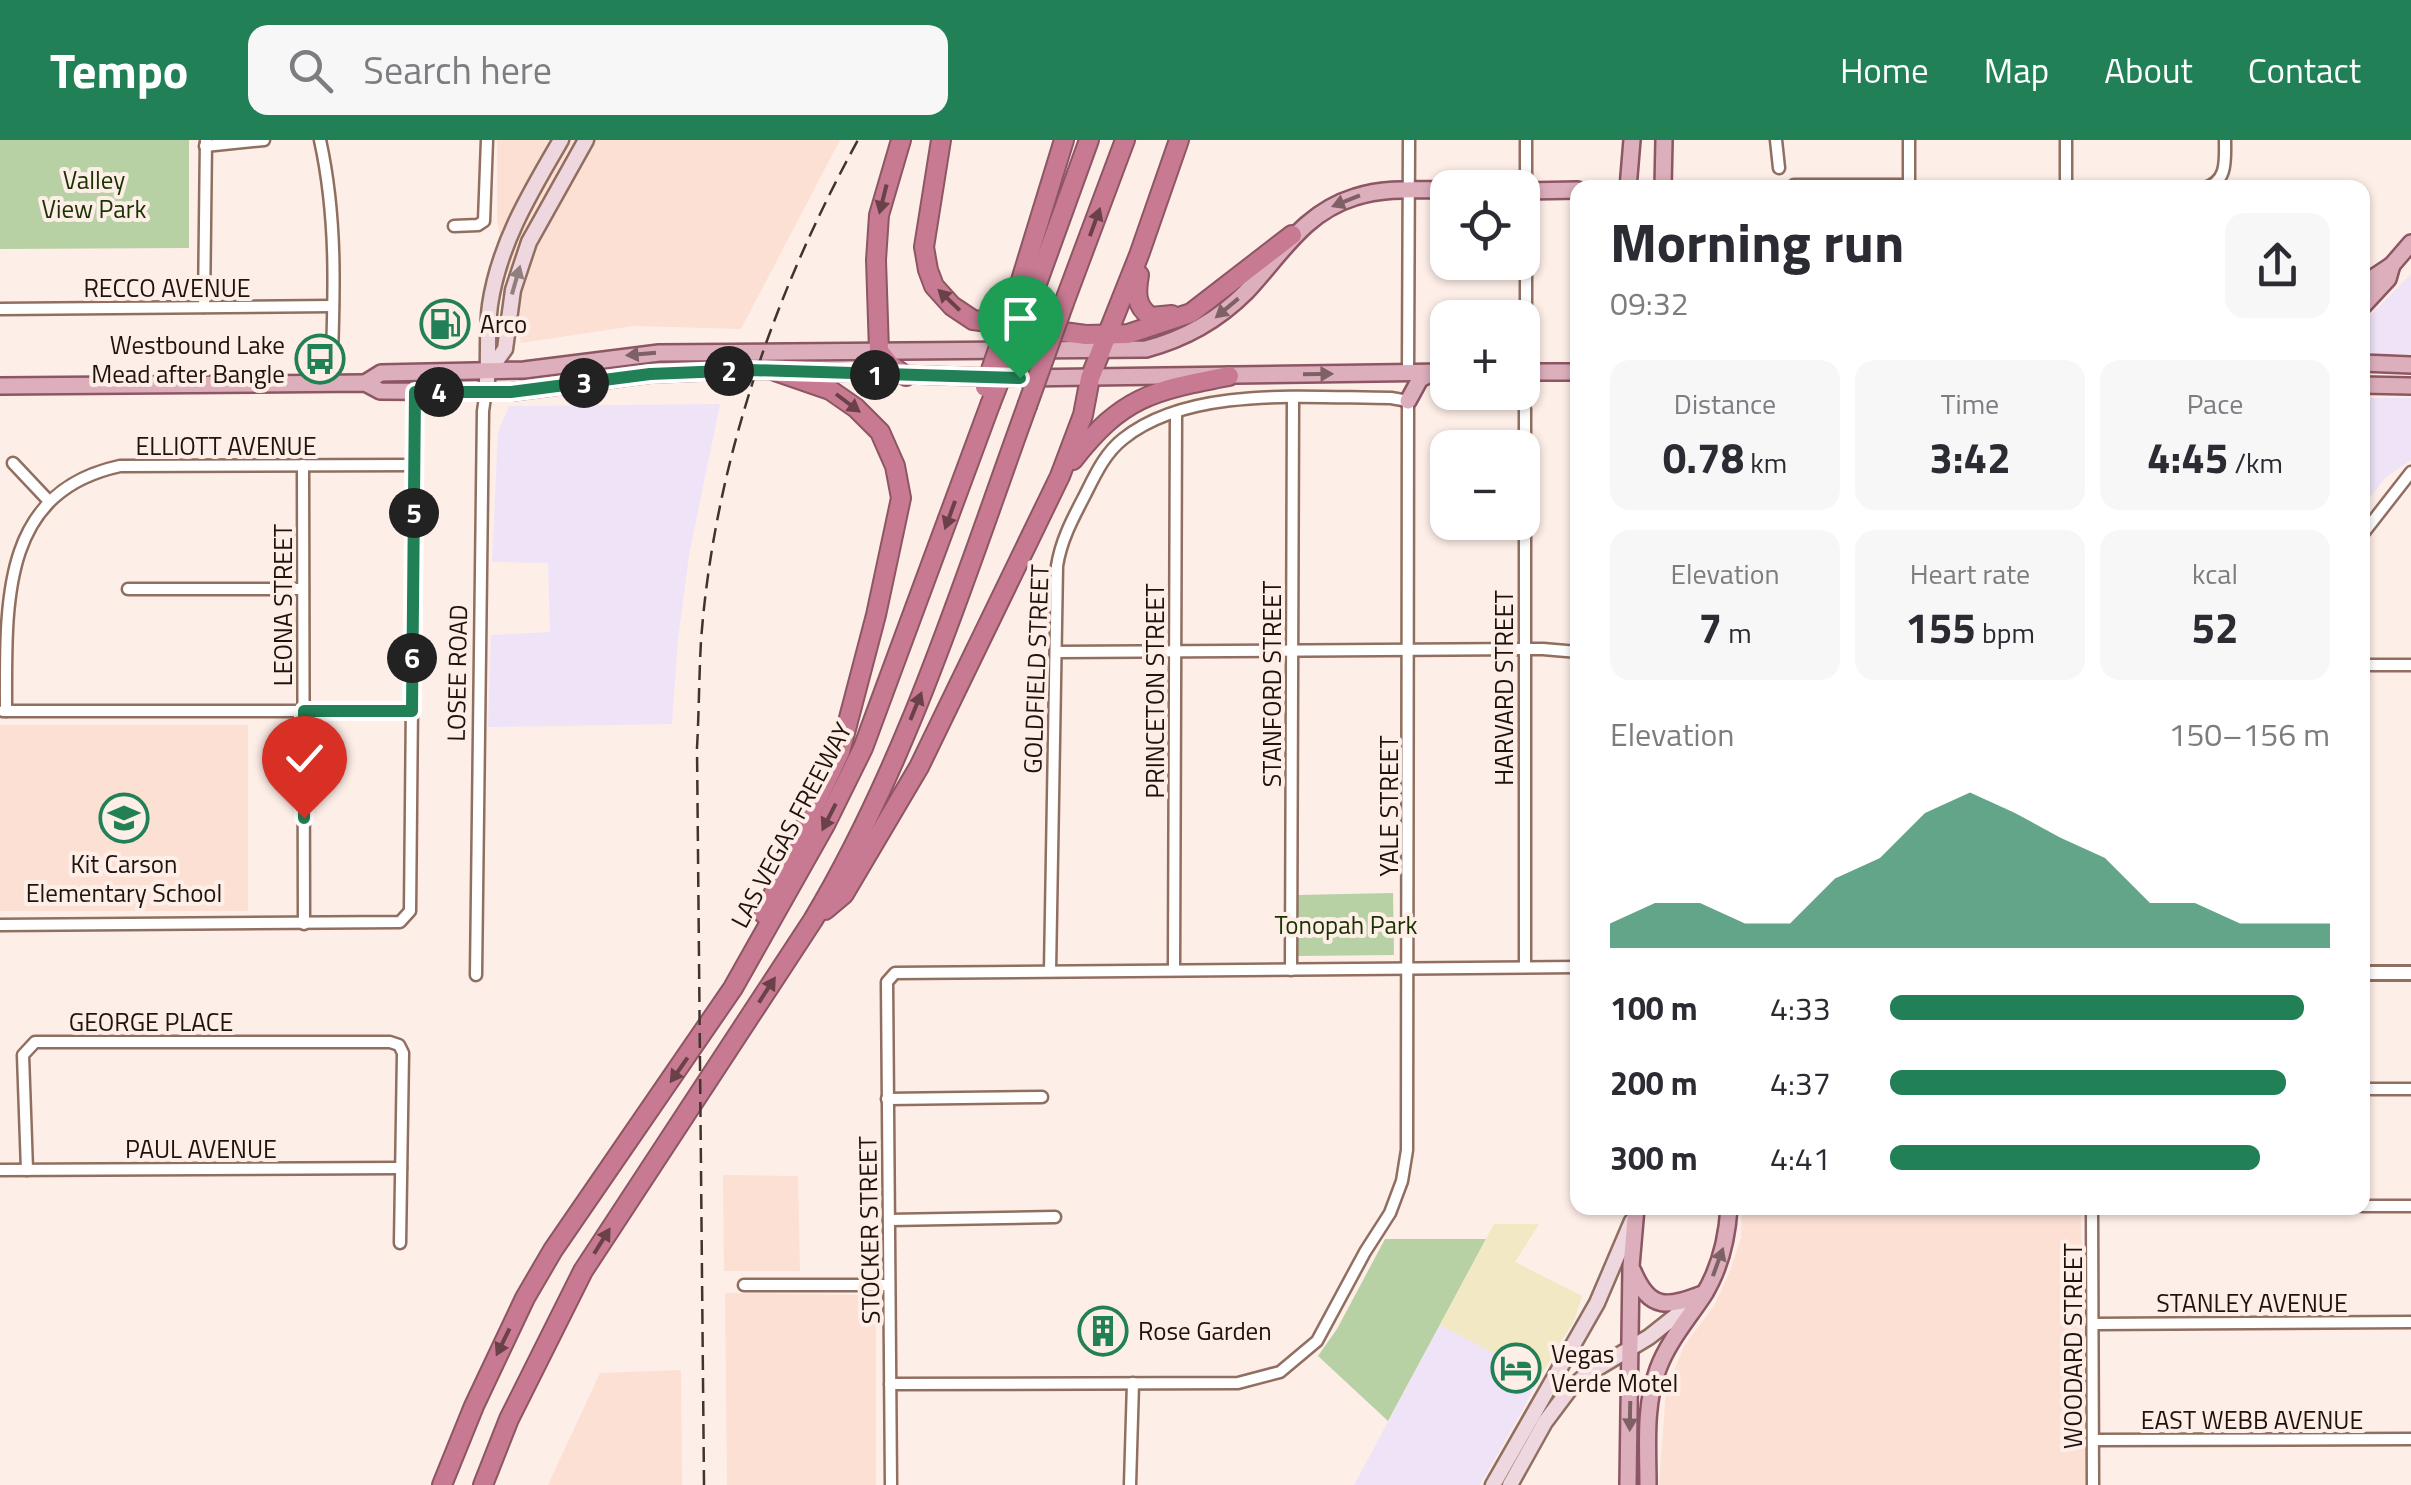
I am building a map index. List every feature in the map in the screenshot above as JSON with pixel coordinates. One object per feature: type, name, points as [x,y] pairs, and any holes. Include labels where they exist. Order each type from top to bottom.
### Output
[{"type":"highway","points":[[901,140],[879,215],[876,260],[879,352],[890,366],[906,376]]},
{"type":"highway","points":[[941,140],[924,246],[928,270],[943,296],[974,320],[992,325],[1086,336],[1104,343],[1191,313],[1292,236]]},
{"type":"highway","points":[[1022,303],[1064,140]]},
{"type":"highway","name":"LAS VEGAS FREEWAY","points":[[442,1485],[525,1298],[733,988],[826,823],[863,748],[1022,303],[1089,140]]},
{"type":"highway","points":[[483,1485],[510,1419],[583,1271],[846,864],[930,672],[1125,140]]},
{"type":"highway","points":[[813,920],[844,894],[919,766],[1060,476],[1083,415],[1090,378],[1179,140]]},
{"type":"highway","points":[[1139,255],[1137,298],[1146,314],[1168,316],[1209,300]]},
{"type":"highway","points":[[733,988],[782,868],[840,752],[876,615],[901,498],[895,466],[880,432],[830,390],[775,371]]},
{"type":"highway","points":[[1060,476],[1096,432],[1132,402],[1168,388],[1228,376]]},
{"type":"main road","name":"LOSEE ROAD","points":[[486,391],[489,316],[500,262],[521,208],[561,140]]},
{"type":"main road","name":"LOSEE ROAD","points":[[489,372],[505,349],[513,290],[529,242],[586,140]]},
{"type":"main road","points":[[1629,180],[1632,140]]},
{"type":"main road","points":[[1663,180],[1664,140]]},
{"type":"main road","points":[[364,383],[381,372],[489,372],[648,353],[1030,351],[1104,343],[1126,351],[1159,346],[1207,324],[1245,292],[1314,216],[1353,197],[1380,190],[1430,190]]},
{"type":"main road","points":[[1540,190],[1570,190]]},
{"type":"main road","points":[[2370,280],[2392,265],[2411,244]]},
{"type":"main road","points":[[2370,298],[2388,279],[2392,265]]},
{"type":"main road","points":[[2370,362],[2411,365]]},
{"type":"main road","points":[[0,386],[364,383],[380,392],[511,392],[650,374],[775,371],[1020,378],[1430,372]]},
{"type":"main road","points":[[1540,372],[1570,372]]},
{"type":"main road","points":[[1408,401],[1420,379],[1430,376]]},
{"type":"main road","points":[[2370,385],[2411,386]]},
{"type":"main road","points":[[1493,1485],[1597,1304],[1634,1215]]},
{"type":"main road","points":[[1628,1485],[1630,1266],[1635,1215]]},
{"type":"main road","points":[[1648,1485],[1648,1411],[1654,1383],[1673,1340],[1705,1293],[1725,1243],[1728,1215]]},
{"type":"main road","points":[[1630,1266],[1642,1291],[1658,1303],[1672,1304],[1705,1293]]},
{"type":"main road","points":[[1510,1485],[1545,1422],[1569,1390],[1705,1293]]},
{"type":"street","points":[[204,308],[206,143],[264,140]]},
{"type":"street","points":[[320,140],[329,180],[334,234],[331,383]]},
{"type":"street","points":[[454,226],[484,221],[487,140]]},
{"type":"street","points":[[1408,140],[1408,373]]},
{"type":"street","points":[[1525,170],[1526,140]]},
{"type":"street","points":[[1776,140],[1779,168]]},
{"type":"street","points":[[1908,180],[1909,140]]},
{"type":"street","points":[[2066,140],[2066,180]]},
{"type":"street","points":[[2219,180],[2224,172],[2225,140]]},
{"type":"street","name":"RECCO AVENUE","points":[[0,309],[334,306]]},
{"type":"street","name":"LOSEE ROAD","points":[[476,975],[486,391]]},
{"type":"street","points":[[0,925],[304,924],[400,922],[406,918],[410,911],[415,392]]},
{"type":"street","name":"STANFORD STREET","points":[[1291,970],[1293,398]]},
{"type":"street","name":"GOLDFIELD STREET","points":[[1050,971],[1059,551],[1101,464],[1121,440],[1152,420],[1176,412],[1252,399],[1408,401]]},
{"type":"street","name":"YALE STREET","points":[[1133,1383],[1238,1383],[1271,1376],[1296,1362],[1317,1341],[1386,1220],[1402,1182],[1407,1150],[1408,401]]},
{"type":"street","name":"HARVARD STREET","points":[[1525,967],[1526,410]]},
{"type":"street","name":"PRINCETON STREET","points":[[1174,970],[1176,412]]},
{"type":"street","points":[[13,463],[46,498],[19,532],[7,562],[3,711],[412,711]]},
{"type":"street","name":"LEONA STREET","points":[[303,465],[304,924]]},
{"type":"street","name":"ELLIOTT AVENUE","points":[[46,498],[65,483],[90,472],[120,466],[414,465]]},
{"type":"street","points":[[2370,525],[2411,472]]},
{"type":"street","points":[[128,589],[303,589]]},
{"type":"street","points":[[1056,652],[1570,649]]},
{"type":"street","points":[[2370,665],[2411,665]]},
{"type":"street","points":[[1050,971],[1570,967]]},
{"type":"street","name":"STOCKER STREET","points":[[891,1485],[886,982],[896,973],[1050,971]]},
{"type":"street","points":[[2370,973],[2411,973]]},
{"type":"street","name":"GEORGE PLACE","points":[[26,1170],[24,1055],[34,1042],[399,1045],[403,1053],[401,1168]]},
{"type":"street","points":[[2370,1089],[2411,1089]]},
{"type":"street","points":[[887,1098],[1042,1097]]},
{"type":"street","points":[[400,1243],[401,1168]]},
{"type":"street","name":"PAUL AVENUE","points":[[0,1170],[401,1168]]},
{"type":"street","points":[[2370,1206],[2411,1206]]},
{"type":"street","name":"WOODARD STREET","points":[[2092,1215],[2093,1485]]},
{"type":"street","points":[[888,1220],[1054,1218]]},
{"type":"street","points":[[744,1285],[890,1285]]},
{"type":"street","name":"STANLEY AVENUE","points":[[2093,1324],[2411,1322]]},
{"type":"street","points":[[890,1384],[1133,1383],[1130,1485]]},
{"type":"street","name":"EAST WEBB AVENUE","points":[[2094,1440],[2411,1438]]},
{"type":"shaded area","points":[[497,140],[840,140],[741,329],[634,326],[521,343],[497,220]]},
{"type":"shaded area","points":[[2411,274],[2411,354],[2370,352],[2370,316]]},
{"type":"shaded area","points":[[2370,398],[2411,398],[2411,460],[2385,478],[2370,498]]},
{"type":"shaded area","points":[[720,404],[689,555],[672,724],[488,727],[491,635],[550,632],[548,563],[492,562],[498,432],[509,406]]},
{"type":"shaded area","name":"Kit Carson Elementary School","points":[[0,725],[248,725],[248,911],[0,911]]},
{"type":"shaded area","points":[[723,1175],[798,1176],[800,1271],[724,1271]]},
{"type":"shaded area","points":[[1742,1215],[2081,1215],[2087,1485],[1659,1485],[1666,1390],[1684,1346],[1714,1306],[1741,1238]]},
{"type":"shaded area","points":[[725,1293],[872,1295],[876,1299],[876,1485],[727,1485]]},
{"type":"shaded area","points":[[1440,1325],[1540,1377],[1520,1415],[1480,1485],[1354,1485]]},
{"type":"shaded area","points":[[681,1370],[682,1485],[548,1485],[600,1373]]},
{"type":"green space","name":"Valley View Park","points":[[0,140],[189,140],[189,248],[0,249]]},
{"type":"green space","name":"Tonopah Park","points":[[1393,893],[1394,955],[1298,956],[1297,895]]},
{"type":"green space","points":[[1385,1239],[1486,1239],[1388,1421],[1318,1356],[1337,1329]]},
{"type":"sand","points":[[1494,1224],[1539,1224],[1515,1262],[1582,1296],[1575,1319],[1540,1377],[1440,1325]]},
{"type":"railway","points":[[704,1485],[697,748],[708,575],[734,445],[753,382],[800,258],[858,140]]},
{"type":"place","name":"Arco","points":[[445,324]]},
{"type":"place","name":"Westbound Lake Mead after Bangle","points":[[320,359]]},
{"type":"place","name":"Kit Carson Elementary School","points":[[124,818]]},
{"type":"place","name":"Rose Garden","points":[[1103,1331]]},
{"type":"place","name":"Vegas Verde Motel","points":[[1516,1368]]},
{"type":"route","points":[[304,818],[304,711],[412,711],[415,392],[511,392],[650,374],[750,370],[1020,378]]}]
